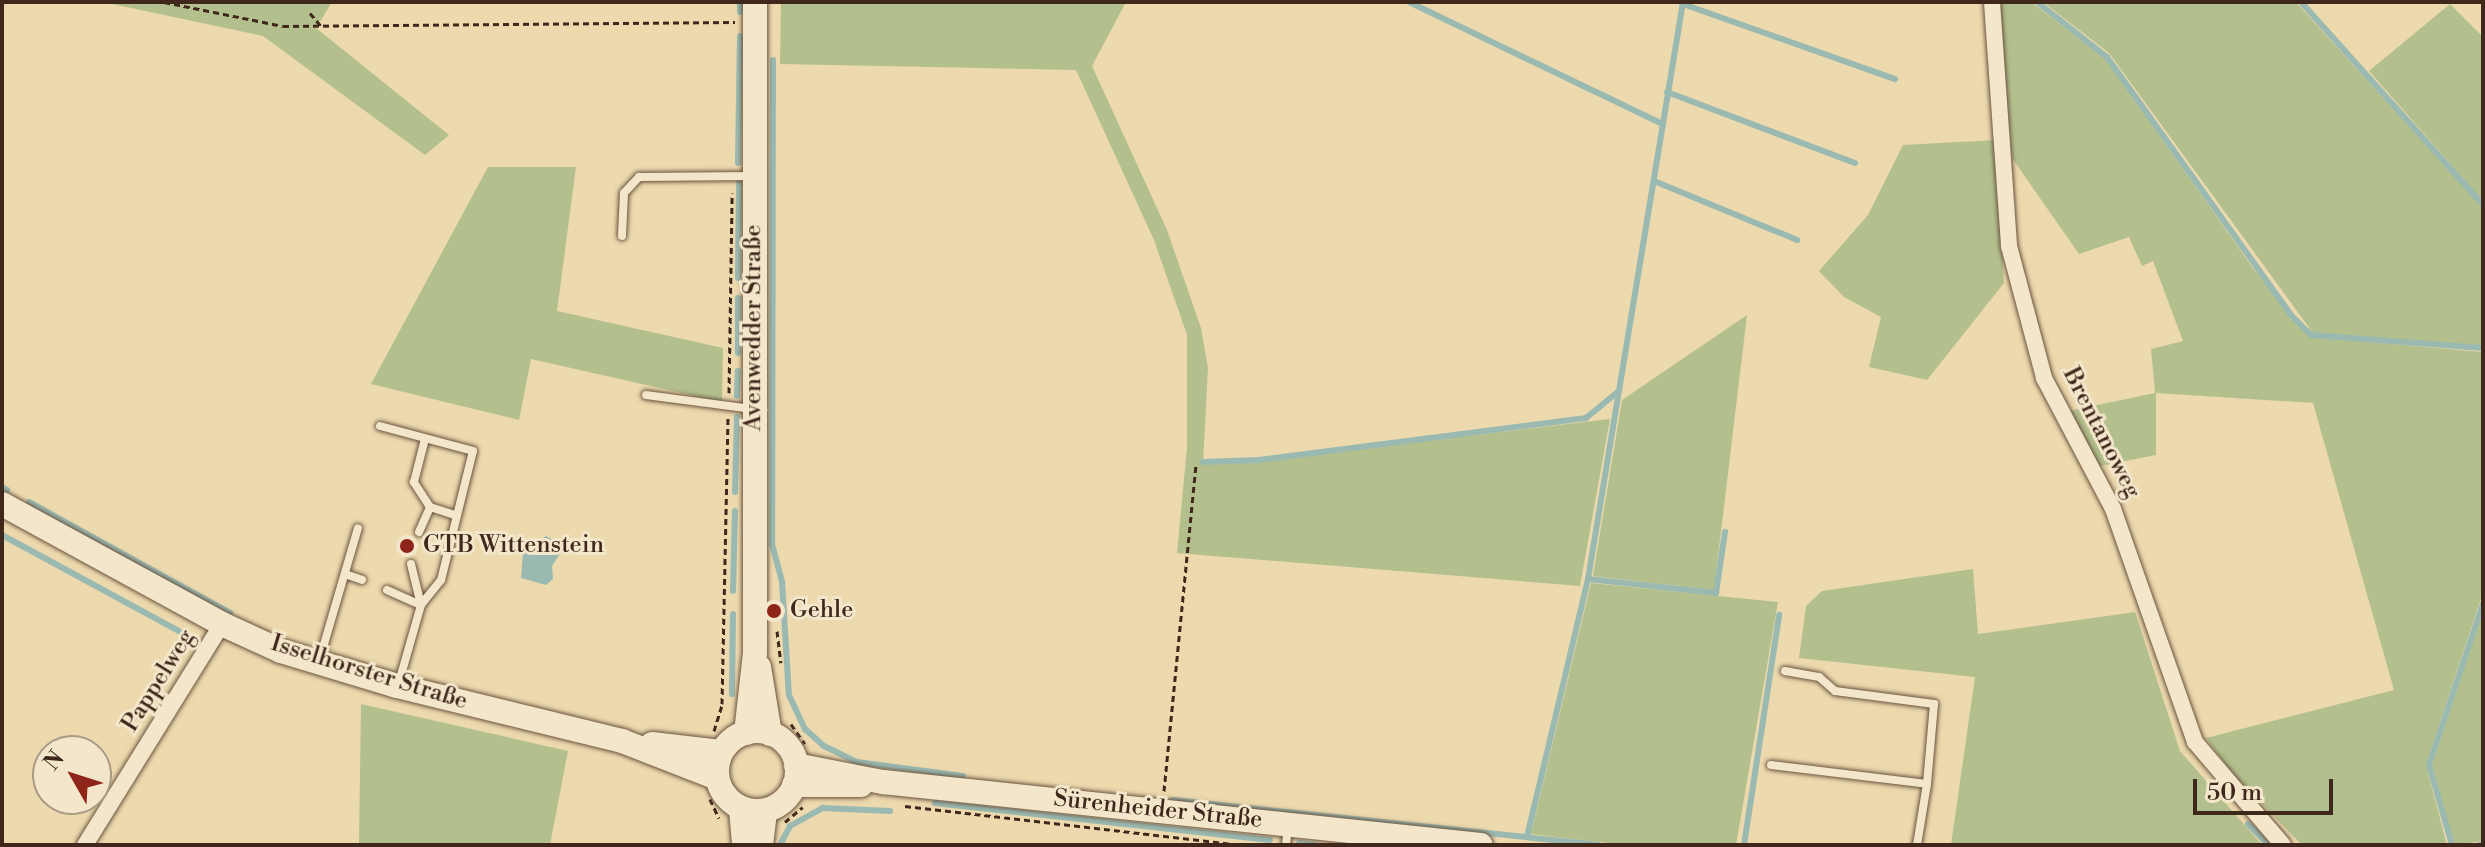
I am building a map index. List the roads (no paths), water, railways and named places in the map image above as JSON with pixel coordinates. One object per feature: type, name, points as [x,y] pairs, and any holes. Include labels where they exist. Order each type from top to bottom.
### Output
[{"type":"street","name":"Brentanoweg","points":[[1992,2],[2009,246],[2044,378],[2113,509],[2195,742],[2283,845]]},
{"type":"street","name":"Avenwedder Straße","points":[[745,15],[743,175],[754,409],[755,653],[768,729]]},
{"type":"street","name":"Isselhorster Straße","points":[[2,504],[222,624],[319,663],[397,686],[622,741],[713,745]]},
{"type":"street","name":"Pappelweg","points":[[85,845],[222,624]]},
{"type":"street","points":[[744,845],[762,815],[788,797],[802,775],[783,741],[768,729],[713,745],[712,787],[730,801],[762,815]]},
{"type":"street","name":"Isselhorster Straße","points":[[622,741],[712,787]]},
{"type":"street","name":"Sürenheider Straße","points":[[802,775],[825,789],[1162,811],[1287,834],[1481,845]]},
{"type":"street","points":[[761,845],[762,815]]},
{"type":"lane","points":[[622,236],[624,193],[639,177],[743,175]]},
{"type":"lane","points":[[646,395],[729,409],[754,409]]},
{"type":"lane","points":[[380,426],[473,451],[441,580],[421,605],[397,686]]},
{"type":"lane","points":[[425,439],[414,482],[430,507],[457,516]]},
{"type":"lane","points":[[419,532],[430,507]]},
{"type":"lane","points":[[319,663],[358,528]]},
{"type":"lane","points":[[411,564],[421,605]]},
{"type":"lane","points":[[345,574],[362,580]]},
{"type":"lane","points":[[387,590],[421,605]]},
{"type":"lane","points":[[1785,671],[1819,677],[1835,691],[1934,704],[1927,784],[1917,845]]},
{"type":"lane","points":[[1771,765],[1927,784]]},
{"type":"water","points":[[546,536],[565,546],[552,566],[553,579],[546,585],[521,578],[523,552]]},
{"type":"waterway","points":[[740,2],[740,12]]},
{"type":"waterway","points":[[1409,2],[1663,124]]},
{"type":"waterway","points":[[1527,837],[1588,579],[1683,2]]},
{"type":"waterway","points":[[2037,2],[2107,57],[2291,315],[2311,335],[2483,348]]},
{"type":"waterway","points":[[2301,2],[2483,205]]},
{"type":"waterway","points":[[1683,4],[1895,79]]},
{"type":"waterway","points":[[738,163],[740,36]]},
{"type":"waterway","points":[[773,60],[772,544],[782,582],[789,695],[805,729],[824,746],[857,762],[963,776]]},
{"type":"waterway","points":[[1667,92],[1855,163]]},
{"type":"waterway","points":[[1654,181],[1797,240]]},
{"type":"waterway","points":[[738,278],[739,182]]},
{"type":"waterway","points":[[738,298],[738,353]]},
{"type":"waterway","points":[[737,396],[738,371]]},
{"type":"waterway","points":[[1203,462],[1259,460],[1586,418],[1619,391]]},
{"type":"waterway","points":[[735,492],[737,417]]},
{"type":"waterway","points":[[2,487],[7,490]]},
{"type":"waterway","points":[[29,502],[230,613]]},
{"type":"waterway","points":[[733,591],[735,511]]},
{"type":"waterway","points":[[1588,579],[1716,593],[1725,532]]},
{"type":"waterway","points":[[2,535],[190,637]]},
{"type":"waterway","points":[[2452,845],[2429,765],[2483,604]]},
{"type":"waterway","points":[[732,694],[733,614]]},
{"type":"waterway","points":[[1744,845],[1779,615]]},
{"type":"waterway","points":[[1173,800],[1598,845]]},
{"type":"waterway","points":[[935,803],[1270,840]]},
{"type":"waterway","points":[[780,845],[790,826],[823,808],[890,811]]},
{"type":"waterway","points":[[2248,824],[2268,845]]},
{"type":"waterway","points":[[1299,843],[1316,845]]},
{"type":"waterway","points":[[2479,845],[2483,844]]},
{"type":"place","name":"GTB Wittenstein","points":[[407,546]]},
{"type":"place","name":"Gehle","points":[[774,611]]}]
